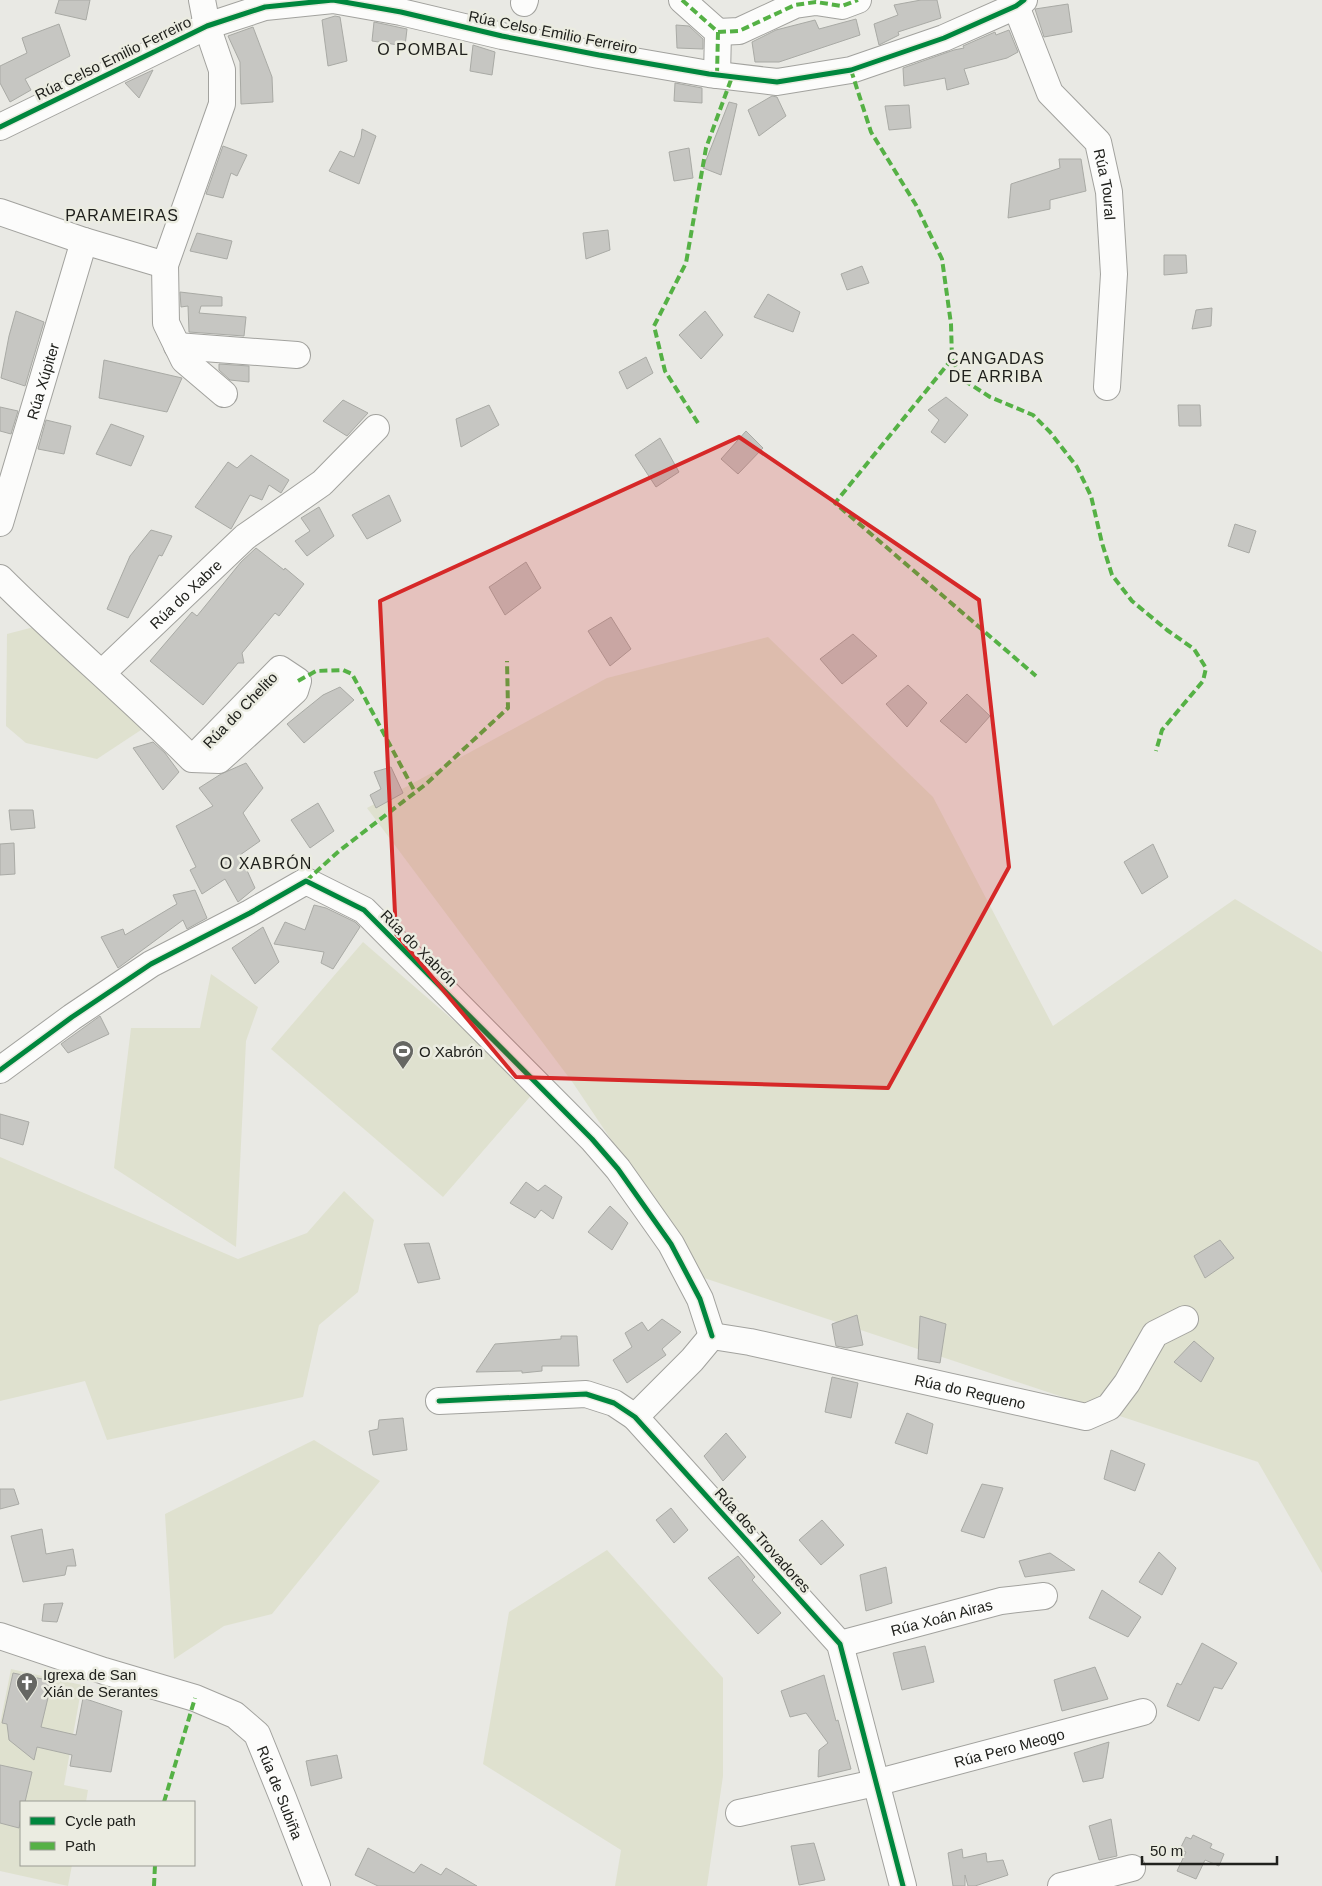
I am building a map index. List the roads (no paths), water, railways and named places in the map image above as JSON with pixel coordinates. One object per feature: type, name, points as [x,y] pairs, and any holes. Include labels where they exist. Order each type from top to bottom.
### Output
[{"type":"street","points":[[202,0],[207,26],[222,70],[222,104],[165,264],[166,323],[184,360],[224,394]]},
{"type":"street","name":"Rúa Celso Emilio Ferreiro","points":[[0,127],[207,26],[264,6],[333,0],[401,12],[502,36],[599,55],[717,75],[777,82],[851,70],[944,38],[1020,3]]},
{"type":"street","points":[[682,0],[718,32],[739,32],[795,5],[816,2],[842,6],[858,0]]},
{"type":"street","name":"Rúa Toural","points":[[1020,3],[1050,93],[1098,142],[1109,192],[1114,274],[1107,387]]},
{"type":"street","points":[[717,75],[718,32]]},
{"type":"street","points":[[0,212],[84,241],[165,264]]},
{"type":"street","name":"Rúa Xúpiter","points":[[0,523],[84,241]]},
{"type":"street","points":[[177,346],[297,355]]},
{"type":"street","name":"Rúa do Xabre","points":[[102,673],[245,537],[322,483],[376,428]]},
{"type":"street","points":[[0,578],[37,615],[102,673]]},
{"type":"street","name":"Rúa do Chelito","points":[[102,673],[144,711],[192,759]]},
{"type":"street","name":"Rúa do Xabrón","points":[[0,1070],[72,1017],[151,964],[250,913],[306,881],[364,910],[592,1139],[618,1169],[671,1244],[700,1299],[712,1336]]},
{"type":"street","name":"Rúa do Requeno","points":[[712,1336],[750,1342],[1086,1417],[1109,1408],[1127,1383],[1155,1334],[1185,1318]]},
{"type":"street","points":[[635,1417],[692,1360],[712,1336]]},
{"type":"street","name":"Rúa dos Trovadores","points":[[439,1401],[586,1394],[614,1403],[635,1417],[840,1644],[903,1886]]},
{"type":"street","name":"Rúa Xoán Airas","points":[[840,1644],[1001,1601],[1044,1596]]},
{"type":"street","name":"Rúa de Subiña","points":[[0,1636],[104,1671],[195,1698],[234,1715],[257,1734],[284,1798],[317,1886]]},
{"type":"street","name":"Rúa Pero Meogo","points":[[875,1783],[1143,1712]]},
{"type":"street","points":[[739,1813],[875,1783]]},
{"type":"street","points":[[1061,1886],[1132,1868]]},
{"type":"place","name":"O Xabrón","points":[[403,1070]]},
{"type":"place","name":"Igrexa de San Xián de Serantes","points":[[27,1702]]},
{"type":"district","name":"O POMBAL","points":[[423,49]]},
{"type":"district","name":"PARAMEIRAS","points":[[122,215]]},
{"type":"district","name":"CANGADAS DE ARRIBA","points":[[996,367]]},
{"type":"district","name":"O XABRÓN","points":[[266,863]]}]
